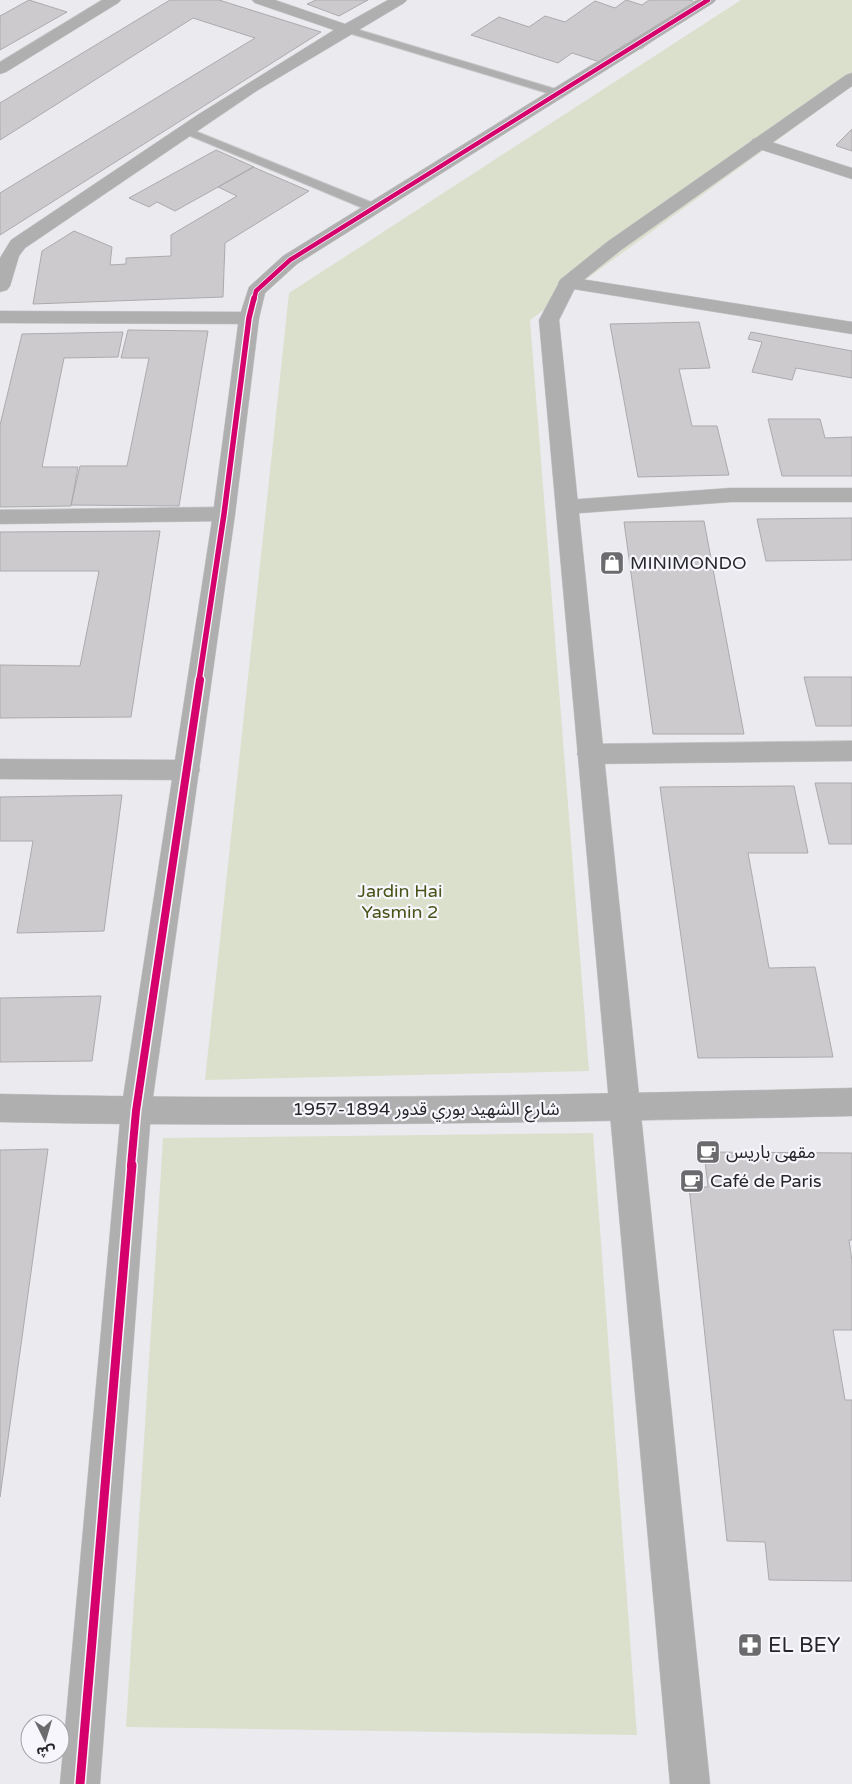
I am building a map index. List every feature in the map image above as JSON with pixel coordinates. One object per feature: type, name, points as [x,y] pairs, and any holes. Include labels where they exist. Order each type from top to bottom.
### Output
[{"type":"street","points":[[0,69],[113,0]]},
{"type":"street","points":[[260,0],[346,29]]},
{"type":"street","points":[[0,286],[10,256],[18,244],[185,130],[346,29],[399,0]]},
{"type":"street","points":[[80,1784],[136,1111],[224,514],[249,318],[256,290],[290,260],[708,0]]},
{"type":"street","points":[[690,1784],[549,320],[568,283],[614,246],[852,78]]},
{"type":"street","points":[[759,144],[852,174]]},
{"type":"street","points":[[568,283],[852,328]]},
{"type":"street","points":[[0,317],[249,318]]},
{"type":"street","points":[[567,507],[731,495],[852,495]]},
{"type":"street","points":[[0,517],[224,514]]},
{"type":"street","points":[[590,754],[852,751]]},
{"type":"street","points":[[0,769],[187,770]]},
{"type":"street","name":"شارع الشهيد بوري قدور 1894-1957","points":[[0,1108],[136,1111],[624,1107],[852,1102]]},
{"type":"lane","points":[[346,29],[558,93]]},
{"type":"lane","points":[[185,130],[374,208]]},
{"type":"green space","name":"Jardin Hai Yasmin 2","points":[[741,0],[852,0],[852,86],[530,320],[589,1071],[205,1080],[289,293]]},
{"type":"green space","points":[[593,1133],[637,1735],[126,1727],[163,1138]]},
{"type":"building","points":[[29,0],[67,12],[0,50],[0,16]]},
{"type":"building","points":[[170,0],[219,0],[321,32],[0,235],[0,193],[255,38],[193,18],[0,140],[0,103]]},
{"type":"building","points":[[316,0],[368,0],[339,16],[307,4]]},
{"type":"building","points":[[626,0],[642,5],[649,0],[689,0],[703,4],[641,49],[625,44],[600,62],[572,53],[558,63],[471,35],[499,17],[529,27],[545,16],[565,22],[595,1],[615,8]]},
{"type":"building","points":[[852,129],[852,151],[837,146],[836,145]]},
{"type":"building","points":[[216,150],[254,167],[175,211],[157,202],[149,207],[129,198]]},
{"type":"building","points":[[253,167],[309,191],[225,243],[223,297],[33,304],[42,251],[74,231],[112,247],[110,265],[126,264],[126,258],[171,256],[171,235],[237,196],[218,187]]},
{"type":"building","points":[[699,322],[710,368],[679,369],[692,426],[717,426],[729,475],[638,477],[610,324]]},
{"type":"building","points":[[128,330],[208,331],[179,506],[71,505],[80,466],[127,466],[149,358],[121,358]]},
{"type":"building","points":[[123,332],[118,357],[64,358],[42,467],[78,467],[71,506],[0,507],[0,425],[22,334]]},
{"type":"building","points":[[751,332],[852,351],[852,378],[796,368],[792,380],[752,372],[762,342],[748,339]]},
{"type":"building","points":[[768,419],[820,419],[825,438],[852,437],[852,476],[782,476]]},
{"type":"building","points":[[852,518],[852,560],[766,561],[757,519]]},
{"type":"building","points":[[704,521],[744,734],[653,734],[624,522]]},
{"type":"building","points":[[160,531],[131,717],[0,718],[0,665],[80,666],[99,571],[0,571],[0,532]]},
{"type":"building","points":[[804,677],[852,677],[852,726],[816,726]]},
{"type":"building","points":[[815,783],[852,783],[852,844],[829,844]]},
{"type":"building","points":[[794,786],[808,853],[748,853],[769,968],[815,967],[833,1057],[698,1058],[660,787]]},
{"type":"building","points":[[122,795],[104,931],[17,933],[33,841],[0,841],[0,797]]},
{"type":"building","points":[[101,996],[92,1061],[0,1062],[0,998]]},
{"type":"building","points":[[48,1149],[0,1497],[0,1150]]},
{"type":"building","points":[[704,1152],[852,1153],[852,1240],[849,1240],[852,1261],[852,1330],[833,1330],[845,1400],[852,1400],[852,1581],[769,1580],[765,1542],[727,1541],[689,1187],[708,1187]]},
{"type":"cycle path","points":[[80,1784],[136,1111],[224,514],[249,318],[256,291],[290,260],[708,0]]},
{"type":"place","name":"MINIMONDO","points":[[612,563]]},
{"type":"place","name":"مقهى باريس","points":[[708,1152]]},
{"type":"place","name":"Café de Paris","points":[[692,1181]]},
{"type":"place","name":"EL BEY","points":[[750,1645]]}]
